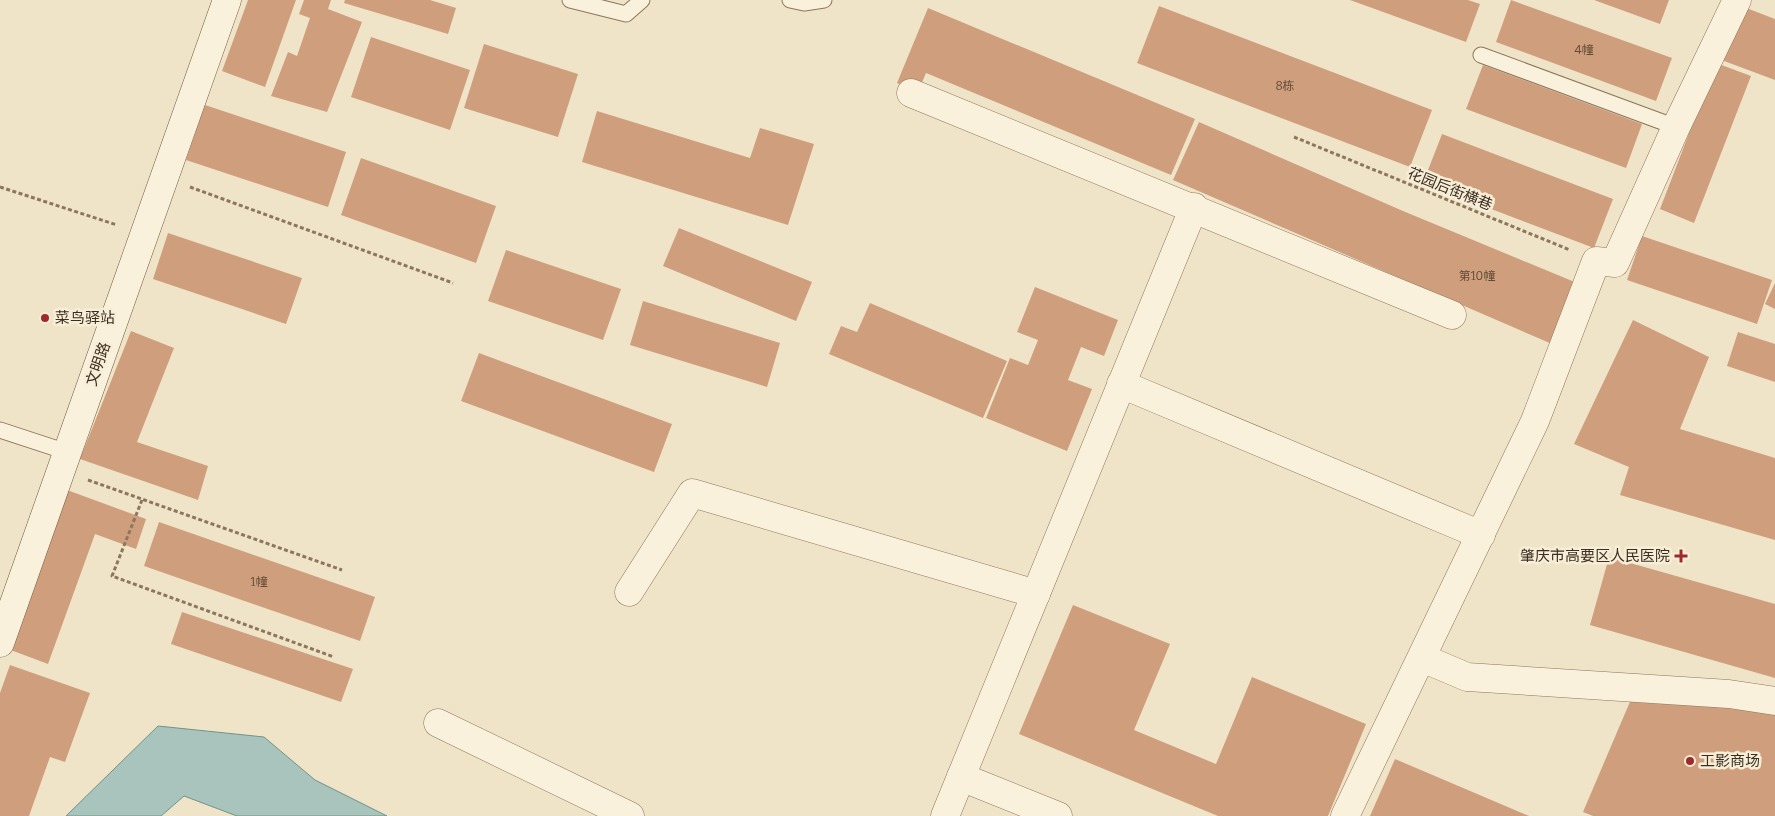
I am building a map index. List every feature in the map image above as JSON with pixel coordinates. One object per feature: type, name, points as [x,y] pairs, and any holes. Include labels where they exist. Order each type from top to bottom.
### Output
[{"type":"street","name":"文明路","points":[[0,643],[227,0]]},
{"type":"street","points":[[1345,816],[1535,420],[1596,261],[1615,263],[1676,127],[1737,0]]},
{"type":"street","points":[[911,93],[1194,207],[1452,315]]},
{"type":"street","points":[[945,816],[1194,207]]},
{"type":"street","points":[[1121,384],[1480,535]]},
{"type":"street","points":[[629,592],[692,494],[1036,594]]},
{"type":"street","points":[[1422,658],[1468,677],[1729,694],[1775,700]]},
{"type":"street","points":[[438,723],[630,816]]},
{"type":"street","points":[[961,777],[1058,816]]},
{"type":"lane","points":[[570,0],[626,14],[642,0]]},
{"type":"lane","points":[[790,0],[804,2],[824,0]]},
{"type":"lane","points":[[1481,55],[1676,127]]},
{"type":"lane","points":[[0,430],[64,461]]},
{"type":"path","name":"花园后街横巷","points":[[1294,137],[1596,261]]},
{"type":"path","points":[[164,177],[453,283]]},
{"type":"path","points":[[0,187],[144,233]]},
{"type":"path","points":[[64,461],[142,500],[342,570]]},
{"type":"path","points":[[142,500],[112,576],[334,657]]},
{"type":"water","points":[[158,726],[264,737],[315,780],[387,816],[237,816],[184,796],[161,816],[66,816]]},
{"type":"building","points":[[248,0],[296,0],[265,87],[222,71]]},
{"type":"building","points":[[304,0],[331,0],[328,9],[362,22],[327,112],[271,96],[288,52],[297,56],[310,18],[299,14]]},
{"type":"building","points":[[345,0],[430,0],[456,8],[448,34],[344,3]]},
{"type":"building","points":[[1350,0],[1468,0],[1480,4],[1466,42]]},
{"type":"building","points":[[1511,0],[1672,58],[1656,101],[1496,42]]},
{"type":"building","points":[[1594,0],[1669,0],[1660,24]]},
{"type":"building","points":[[1736,4],[1775,19],[1775,80],[1716,58]]},
{"type":"building","points":[[1159,6],[1432,110],[1410,167],[1137,63]]},
{"type":"building","points":[[928,8],[1195,119],[1171,175],[926,73],[918,92],[897,83]]},
{"type":"building","points":[[371,37],[470,70],[450,130],[351,97]]},
{"type":"building","points":[[484,44],[578,74],[558,137],[464,108]]},
{"type":"building","points":[[1716,63],[1751,76],[1694,223],[1660,209]]},
{"type":"building","points":[[1483,65],[1642,124],[1626,168],[1466,109]]},
{"type":"building","points":[[205,105],[346,152],[328,207],[186,160]]},
{"type":"building","points":[[597,111],[750,158],[760,128],[814,144],[788,225],[582,162]]},
{"type":"building","points":[[1199,122],[1403,211],[1577,283],[1552,344],[1173,180]]},
{"type":"building","points":[[1442,134],[1613,199],[1594,248],[1423,183]]},
{"type":"building","points":[[361,158],[496,206],[476,263],[341,215]]},
{"type":"building","points":[[679,228],[812,282],[796,321],[663,266]]},
{"type":"building","points":[[168,233],[302,278],[286,324],[153,279]]},
{"type":"building","points":[[1642,236],[1772,280],[1757,324],[1627,280]]},
{"type":"building","points":[[506,250],[621,289],[603,340],[488,301]]},
{"type":"building","points":[[1775,283],[1775,309],[1765,304]]},
{"type":"building","points":[[1035,287],[1118,320],[1104,356],[1081,347],[1068,380],[1092,389],[1067,451],[986,418],[1010,358],[1028,365],[1038,340],[1017,332]]},
{"type":"building","points":[[643,301],[780,343],[767,387],[630,345]]},
{"type":"building","points":[[870,303],[1007,361],[983,418],[829,354],[841,326],[857,332]]},
{"type":"building","points":[[1633,320],[1709,357],[1680,429],[1775,458],[1775,540],[1620,495],[1629,467],[1574,444]]},
{"type":"building","points":[[131,331],[174,348],[137,442],[208,466],[198,500],[80,459]]},
{"type":"building","points":[[1738,332],[1775,344],[1775,382],[1727,366]]},
{"type":"building","points":[[479,353],[672,424],[654,472],[461,401]]},
{"type":"building","points":[[67,490],[146,519],[136,549],[95,534],[48,664],[8,649]]},
{"type":"building","points":[[159,522],[375,597],[360,641],[144,566]]},
{"type":"building","points":[[1609,557],[1775,604],[1775,678],[1590,625]]},
{"type":"building","points":[[1073,605],[1170,644],[1134,730],[1216,764],[1252,677],[1366,724],[1328,816],[1218,816],[1019,734]]},
{"type":"building","points":[[182,612],[353,669],[341,702],[171,644]]},
{"type":"building","points":[[10,665],[90,693],[65,762],[50,757],[29,816],[0,816],[0,693]]},
{"type":"building","name":"工影商场","points":[[1632,697],[1775,711],[1775,816],[1593,816],[1583,812]]},
{"type":"building","points":[[1395,759],[1529,816],[1370,816]]},
{"type":"place","name":"菜鸟驿站","points":[[45,318]]},
{"type":"place","name":"肇庆市高要区人民医院","points":[[1681,556]]},
{"type":"place","name":"工影商场","points":[[1690,761]]}]
